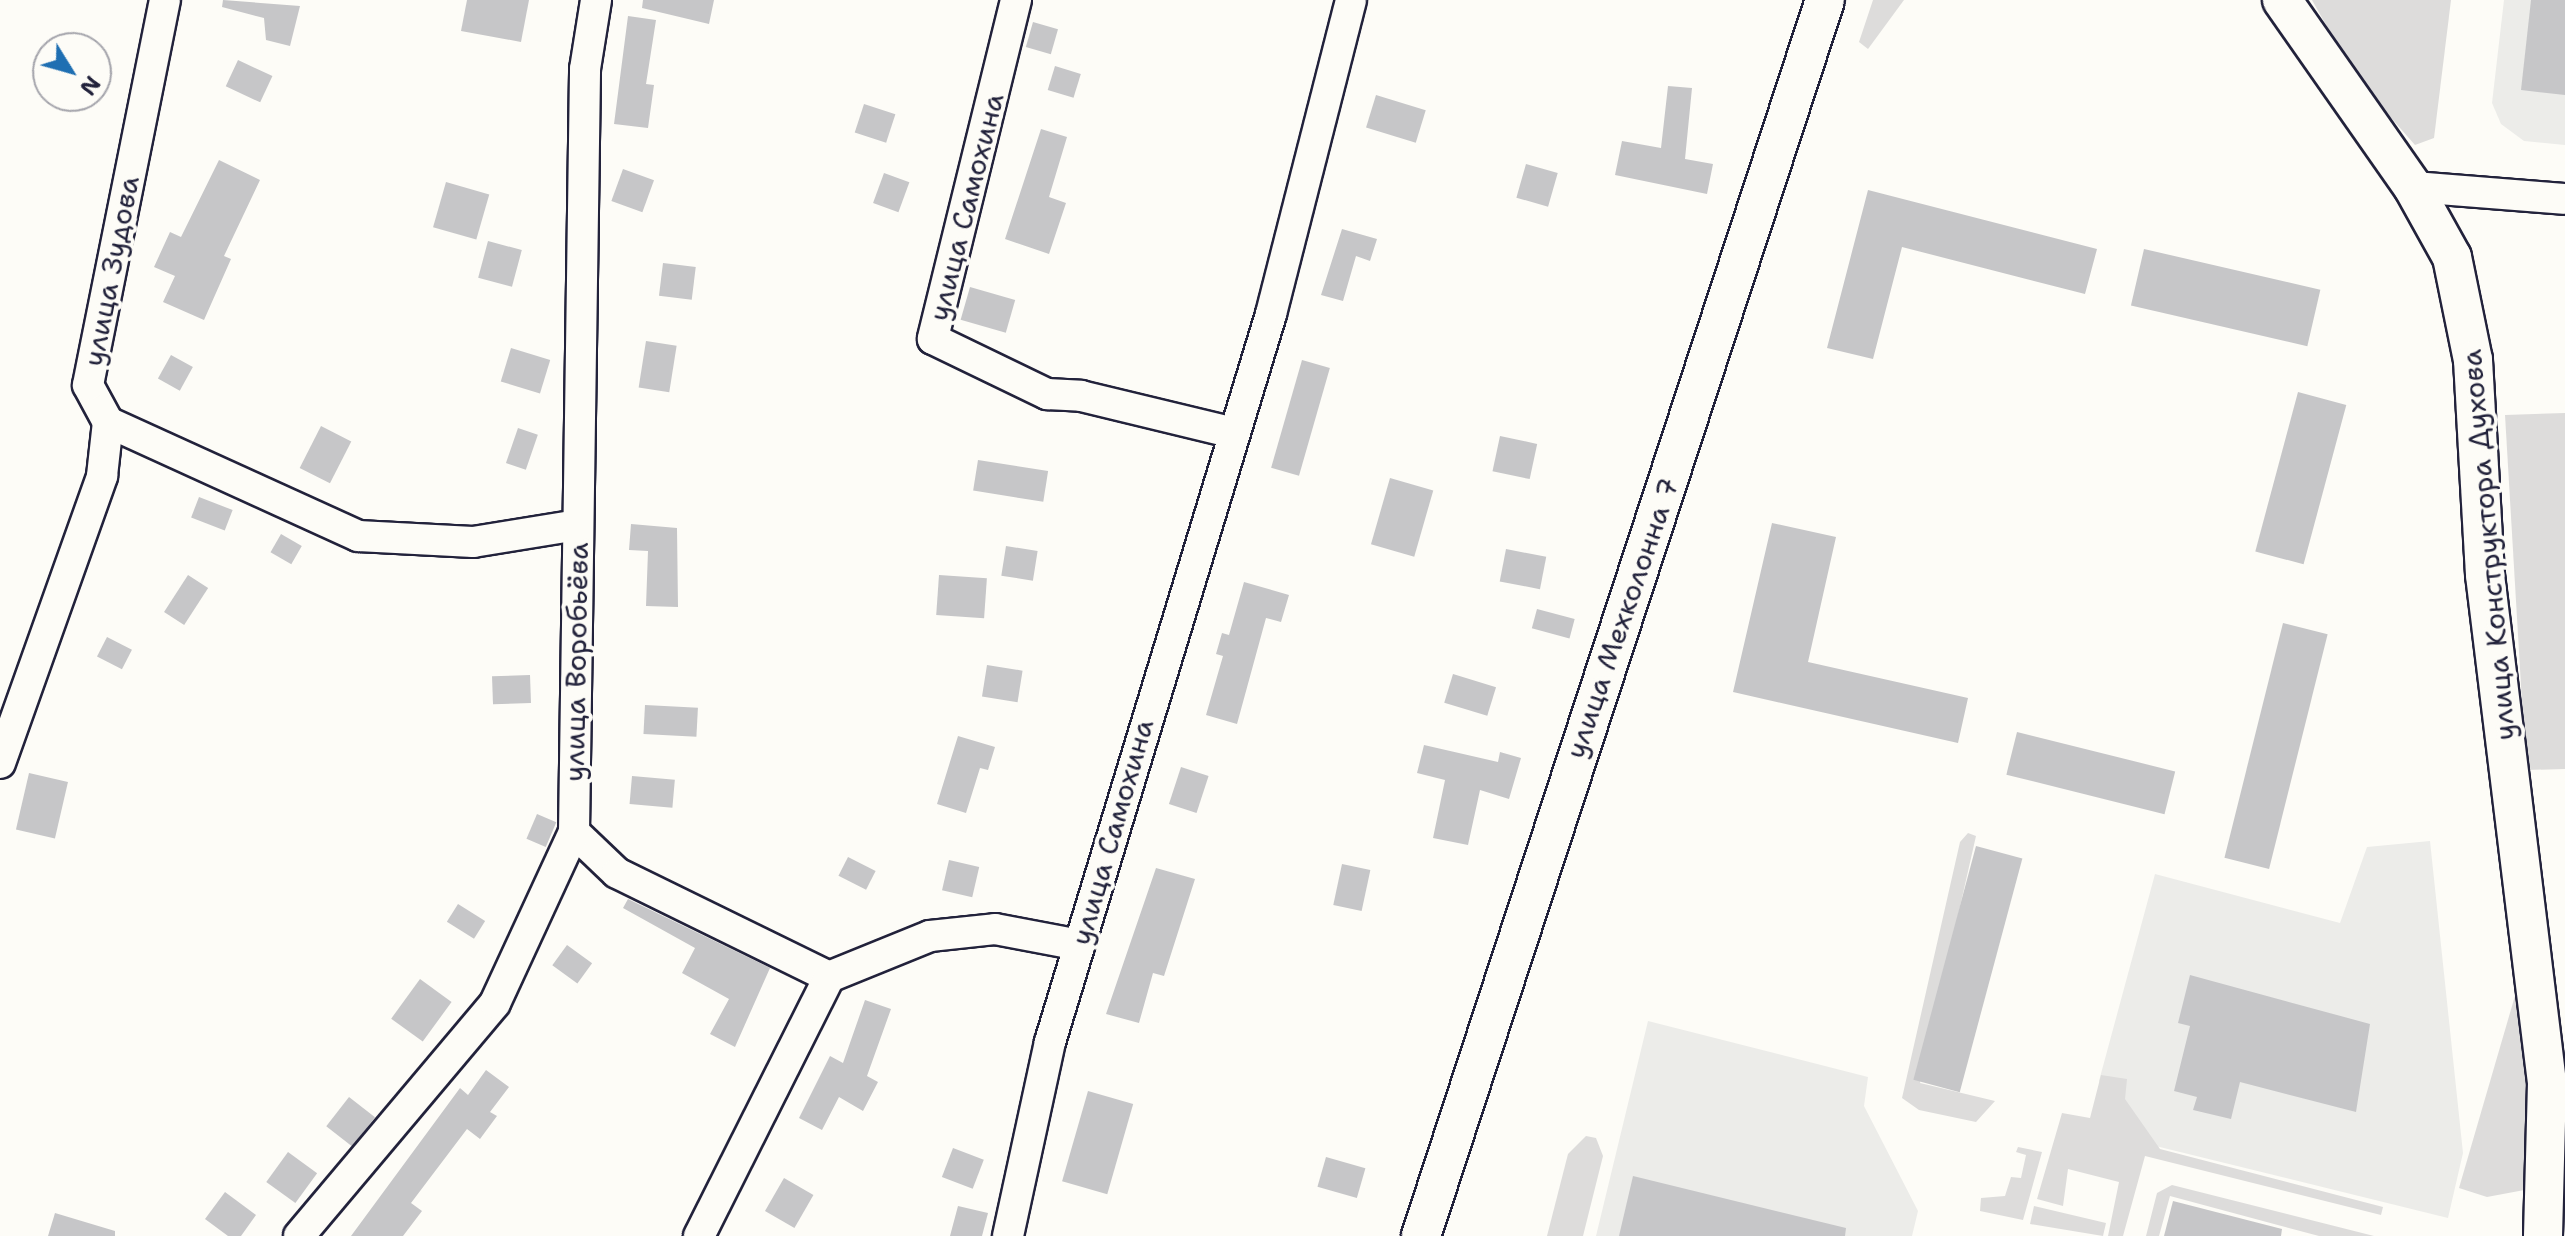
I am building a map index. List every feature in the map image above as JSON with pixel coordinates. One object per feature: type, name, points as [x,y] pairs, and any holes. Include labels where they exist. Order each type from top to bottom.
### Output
[{"type":"street","name":"улица Зудова","points":[[108,422],[88,385],[165,0]]},
{"type":"street","name":"улица Воробьёва","points":[[299,1236],[495,1003],[574,832],[585,69],[596,0]]},
{"type":"street","name":"улица Самохина","points":[[1016,0],[933,339],[1047,394],[1081,396],[1234,433]]},
{"type":"street","name":"улица Самохина","points":[[1008,1236],[1050,1042],[1271,314],[1351,0]]},
{"type":"street","name":"улица Мехколонна 7","points":[[1421,1236],[1825,0]]},
{"type":"street","name":"улица Конструктора Духова","points":[[2282,0],[2413,187],[2452,257],[2473,360],[2485,575],[2547,1083],[2543,1236]]},
{"type":"street","points":[[2413,187],[2565,199]]},
{"type":"street","points":[[0,763],[102,476],[108,422],[358,536],[473,542],[578,525]]},
{"type":"street","points":[[574,832],[617,873],[829,977]]},
{"type":"street","points":[[699,1236],[829,977],[930,936],[995,929],[1080,945]]},
{"type":"shaded area","points":[[1873,0],[1904,0],[1868,49],[1859,42]]},
{"type":"shaded area","points":[[2312,0],[2451,0],[2434,138],[2415,145],[2356,78]]},
{"type":"shaded area","points":[[2504,0],[2565,0],[2565,145],[2524,141],[2501,124],[2492,103]]},
{"type":"shaded area","points":[[2565,413],[2565,769],[2526,770],[2505,415]]},
{"type":"shaded area","points":[[1968,833],[1976,836],[1920,1083],[1995,1101],[1976,1122],[1919,1110],[1902,1098],[1960,842]]},
{"type":"shaded area","points":[[2430,841],[2463,1153],[2448,1218],[2119,1137],[2099,1081],[2155,874],[2340,923],[2367,847]]},
{"type":"shaded area","points":[[2519,982],[2535,1188],[2487,1197],[2459,1188]]},
{"type":"shaded area","points":[[1648,1021],[1868,1077],[1864,1106],[1918,1211],[1912,1236],[1596,1236]]},
{"type":"shaded area","points":[[2101,1075],[2127,1079],[2125,1099],[2160,1149],[2383,1207],[2381,1215],[2145,1156],[2123,1236],[2108,1236],[2119,1182],[2068,1169],[2063,1206],[2037,1199],[2062,1113],[2090,1118]]},
{"type":"shaded area","points":[[1586,1136],[1596,1138],[1603,1156],[1583,1236],[1547,1236],[1568,1154]]},
{"type":"shaded area","points":[[2018,1147],[2042,1152],[2023,1220],[1980,1211],[1981,1198],[2005,1196],[2011,1177],[2021,1178],[2026,1155],[2016,1152]]},
{"type":"shaded area","points":[[2172,1185],[2374,1236],[2319,1236],[2170,1196],[2159,1236],[2146,1236],[2157,1193]]},
{"type":"shaded area","points":[[2034,1206],[2106,1223],[2103,1236],[2030,1224]]},
{"type":"building","points":[[223,0],[300,6],[290,46],[266,40],[264,18],[222,7]]},
{"type":"building","points":[[467,0],[529,0],[521,42],[461,31]]},
{"type":"building","points":[[643,0],[714,0],[709,24],[642,8]]},
{"type":"building","points":[[2531,0],[2565,0],[2565,95],[2521,90]]},
{"type":"building","points":[[628,16],[656,20],[646,84],[654,85],[648,128],[614,124]]},
{"type":"building","points":[[1033,22],[1058,29],[1051,54],[1026,47]]},
{"type":"building","points":[[238,60],[272,76],[260,102],[226,86]]},
{"type":"building","points":[[1055,66],[1081,74],[1074,98],[1048,90]]},
{"type":"building","points":[[1668,86],[1692,88],[1685,159],[1713,164],[1707,194],[1615,175],[1622,141],[1661,148]]},
{"type":"building","points":[[1376,95],[1426,110],[1416,143],[1366,128]]},
{"type":"building","points":[[864,104],[895,114],[886,143],[855,133]]},
{"type":"building","points":[[1041,129],[1067,137],[1049,197],[1066,203],[1049,254],[1005,239]]},
{"type":"building","points":[[219,160],[260,180],[224,256],[231,259],[204,320],[163,302],[175,276],[154,267],[170,232],[181,237]]},
{"type":"building","points":[[1526,164],[1558,173],[1548,207],[1516,198]]},
{"type":"building","points":[[623,169],[654,180],[642,212],[611,201]]},
{"type":"building","points":[[884,173],[909,182],[898,212],[873,203]]},
{"type":"building","points":[[446,182],[489,194],[476,240],[433,227]]},
{"type":"building","points":[[1868,190],[2097,249],[2085,294],[1902,247],[1873,359],[1827,348]]},
{"type":"building","points":[[1342,229],[1377,239],[1370,261],[1356,256],[1343,301],[1321,295]]},
{"type":"building","points":[[488,241],[522,250],[512,287],[478,278]]},
{"type":"building","points":[[2144,249],[2320,290],[2307,346],[2131,306]]},
{"type":"building","points":[[663,263],[696,267],[692,300],[659,296]]},
{"type":"building","points":[[970,287],[1015,300],[1006,333],[961,320]]},
{"type":"building","points":[[646,341],[677,346],[669,392],[639,387]]},
{"type":"building","points":[[511,348],[550,360],[540,393],[501,381]]},
{"type":"building","points":[[171,355],[193,367],[180,391],[158,379]]},
{"type":"building","points":[[1302,360],[1330,368],[1299,476],[1271,468]]},
{"type":"building","points":[[2298,392],[2346,405],[2304,564],[2255,551]]},
{"type":"building","points":[[321,426],[351,441],[330,483],[300,468]]},
{"type":"building","points":[[518,428],[538,435],[526,470],[506,463]]},
{"type":"building","points":[[1500,436],[1537,444],[1530,479],[1493,471]]},
{"type":"building","points":[[978,460],[1048,471],[1043,502],[973,491]]},
{"type":"building","points":[[1390,478],[1433,490],[1414,557],[1371,544]]},
{"type":"building","points":[[199,497],[233,510],[225,530],[191,518]]},
{"type":"building","points":[[1772,523],[1836,537],[1808,662],[1968,698],[1958,743],[1733,692]]},
{"type":"building","points":[[631,524],[677,528],[678,607],[646,606],[648,551],[629,550]]},
{"type":"building","points":[[281,534],[302,546],[291,564],[270,552]]},
{"type":"building","points":[[1006,546],[1038,551],[1033,581],[1001,576]]},
{"type":"building","points":[[1506,549],[1546,557],[1540,589],[1500,581]]},
{"type":"building","points":[[188,575],[208,588],[184,625],[164,612]]},
{"type":"building","points":[[939,575],[987,578],[984,618],[936,615]]},
{"type":"building","points":[[1244,582],[1289,595],[1281,622],[1266,618],[1237,724],[1206,715],[1223,656],[1216,654],[1222,633],[1229,635]]},
{"type":"building","points":[[1537,609],[1575,619],[1569,638],[1532,628]]},
{"type":"building","points":[[2283,623],[2328,634],[2269,869],[2224,858]]},
{"type":"building","points":[[107,637],[132,650],[122,669],[97,657]]},
{"type":"building","points":[[987,665],[1023,671],[1018,702],[982,697]]},
{"type":"building","points":[[1453,674],[1496,687],[1487,716],[1444,703]]},
{"type":"building","points":[[530,675],[531,703],[493,704],[492,676]]},
{"type":"building","points":[[645,705],[698,708],[696,737],[643,734]]},
{"type":"building","points":[[2017,732],[2175,771],[2165,814],[2006,775]]},
{"type":"building","points":[[958,736],[995,747],[988,770],[980,768],[966,813],[937,804]]},
{"type":"building","points":[[1424,745],[1498,762],[1500,752],[1521,758],[1509,799],[1480,790],[1468,845],[1433,838],[1445,780],[1417,773]]},
{"type":"building","points":[[1181,767],[1209,776],[1197,813],[1169,804]]},
{"type":"building","points":[[29,773],[68,782],[55,839],[16,830]]},
{"type":"building","points":[[632,776],[675,780],[672,808],[630,804]]},
{"type":"building","points":[[537,814],[556,822],[546,847],[526,839]]},
{"type":"building","points":[[1976,846],[2022,858],[1960,1092],[1913,1080]]},
{"type":"building","points":[[848,857],[876,871],[866,890],[838,876]]},
{"type":"building","points":[[949,860],[979,867],[972,897],[942,890]]},
{"type":"building","points":[[1342,864],[1370,870],[1362,911],[1333,905]]},
{"type":"building","points":[[1156,868],[1195,879],[1164,976],[1153,973],[1139,1023],[1106,1014]]},
{"type":"building","points":[[628,899],[770,968],[735,1047],[710,1034],[729,999],[682,973],[695,948],[623,908]]},
{"type":"building","points":[[458,904],[485,921],[474,939],[447,922]]},
{"type":"building","points":[[567,945],[592,963],[577,983],[552,965]]},
{"type":"building","points":[[2190,975],[2370,1024],[2356,1112],[2240,1082],[2231,1119],[2193,1110],[2197,1097],[2174,1091],[2190,1026],[2178,1023]]},
{"type":"building","points":[[420,979],[452,1002],[423,1042],[391,1019]]},
{"type":"building","points":[[865,1000],[891,1009],[867,1076],[878,1082],[863,1111],[839,1097],[822,1130],[799,1118],[830,1056],[843,1063]]},
{"type":"building","points":[[486,1070],[509,1087],[490,1112],[497,1116],[480,1139],[467,1129],[411,1203],[422,1211],[403,1236],[351,1236],[460,1088],[468,1095]]},
{"type":"building","points":[[1088,1091],[1133,1104],[1107,1194],[1062,1181]]},
{"type":"building","points":[[349,1097],[375,1117],[352,1146],[326,1126]]},
{"type":"building","points":[[953,1148],[984,1160],[973,1189],[942,1177]]},
{"type":"building","points":[[288,1152],[317,1173],[295,1203],[266,1182]]},
{"type":"building","points":[[1326,1157],[1365,1168],[1357,1198],[1317,1187]]},
{"type":"building","points":[[1633,1176],[1846,1228],[1845,1236],[1619,1236]]},
{"type":"building","points":[[784,1178],[813,1195],[794,1228],[765,1211]]},
{"type":"building","points":[[225,1192],[256,1215],[241,1236],[228,1236],[205,1219]]},
{"type":"building","points":[[2173,1201],[2282,1229],[2281,1236],[2164,1236]]},
{"type":"building","points":[[958,1206],[988,1213],[982,1236],[950,1236]]},
{"type":"building","points":[[55,1213],[115,1231],[115,1236],[48,1236]]}]
